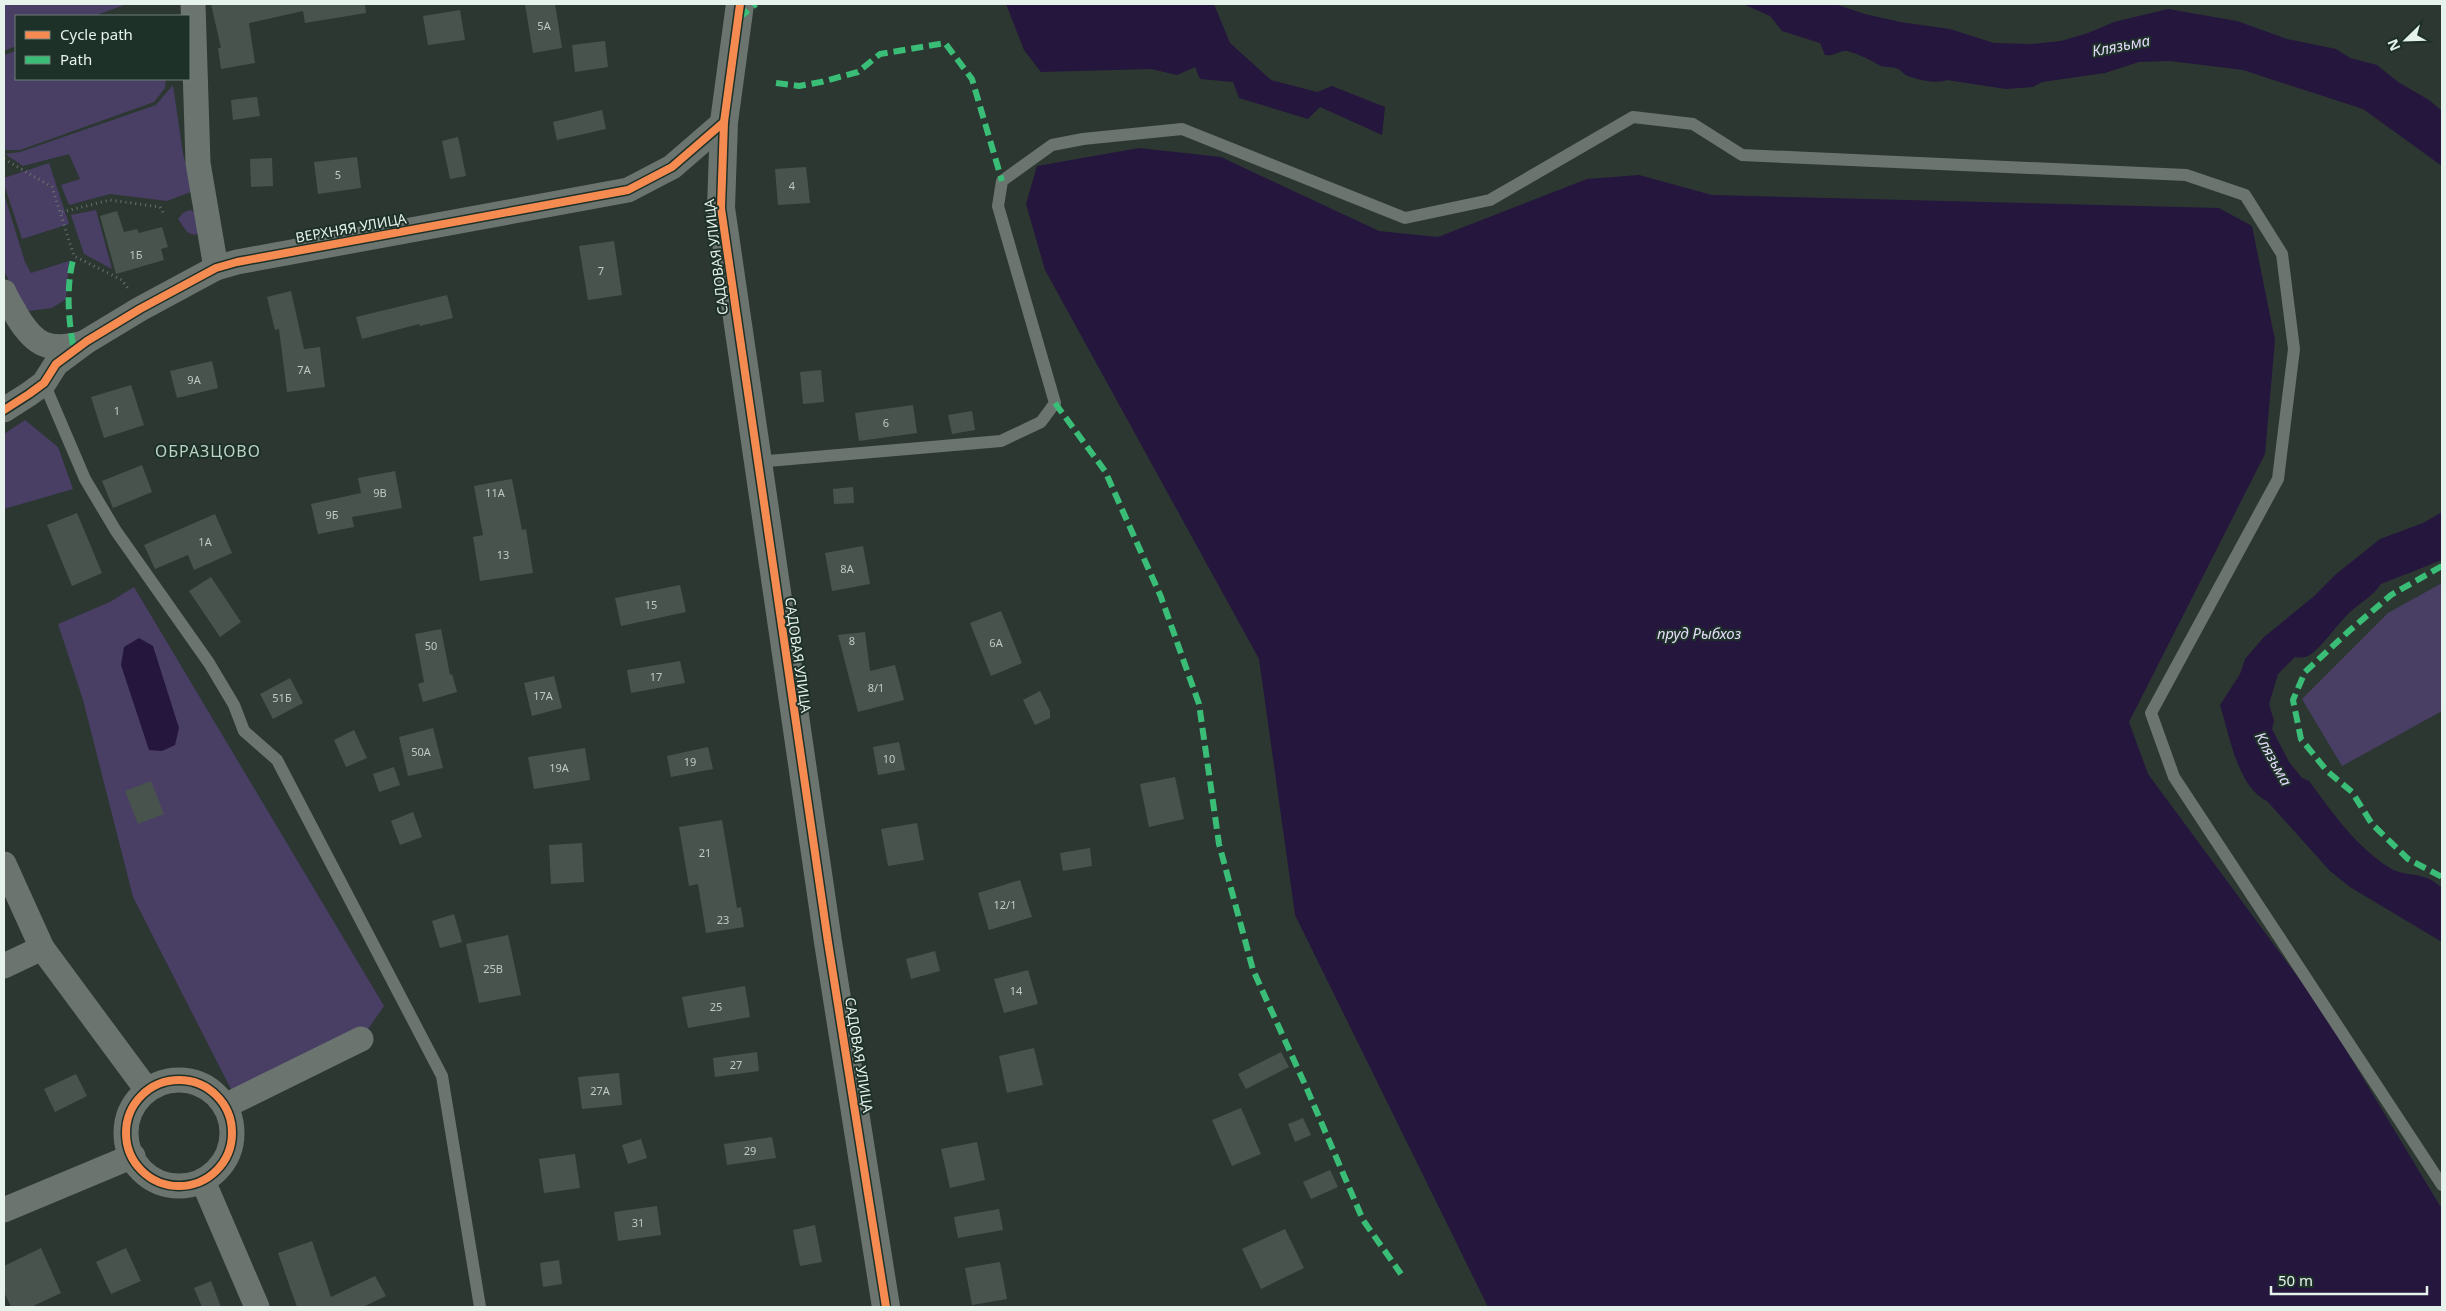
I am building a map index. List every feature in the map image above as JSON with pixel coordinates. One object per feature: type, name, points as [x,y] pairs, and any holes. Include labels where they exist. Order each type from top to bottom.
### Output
[{"type":"street","points":[[193,4],[198,163],[216,268]]},
{"type":"street","name":"САДОВАЯ УЛИЦА","points":[[740,4],[724,122],[721,208],[757,462],[886,1307]]},
{"type":"street","name":"ВЕРХНЯЯ УЛИЦА","points":[[4,410],[44,382],[56,364],[87,342],[140,309],[216,268],[246,260],[628,190],[672,167],[724,122]]},
{"type":"street","points":[[4,292],[26,331],[35,340],[46,346],[56,348],[87,342]]},
{"type":"street","points":[[4,864],[42,948],[147,1090]]},
{"type":"street","points":[[4,966],[42,948]]},
{"type":"street","points":[[225,1106],[361,1039]]},
{"type":"street","points":[[167,1080],[190,1080],[210,1089],[225,1106],[232,1127],[230,1149],[219,1168],[202,1181],[181,1186],[161,1183],[144,1172],[133,1156],[126,1138],[127,1120],[135,1103],[147,1090],[167,1080]]},
{"type":"street","points":[[4,1210],[133,1156]]},
{"type":"street","points":[[202,1181],[257,1307]]},
{"type":"lane","points":[[757,462],[1001,441],[1041,422],[1056,403],[998,206],[1002,181],[1020,166],[1052,145],[1083,139],[1182,129],[1406,218],[1490,200],[1633,117],[1693,124],[1742,154],[2186,174],[2246,195],[2282,254],[2294,349],[2278,479],[2151,713],[2174,776],[2442,1185]]},
{"type":"lane","points":[[44,382],[85,479],[116,531],[209,662],[234,705],[244,731],[277,760],[442,1076],[480,1307]]},
{"type":"path","points":[[4,159],[52,187],[62,212],[74,256],[122,280],[140,309]]},
{"type":"path","points":[[62,212],[110,200],[160,206],[164,214]]},
{"type":"shaded area","points":[[4,4],[127,4],[97,15],[15,15],[15,46],[4,51]]},
{"type":"shaded area","points":[[15,51],[15,80],[166,80],[165,88],[154,102],[20,150],[4,150],[4,55]]},
{"type":"shaded area","points":[[173,85],[183,154],[193,191],[167,201],[110,194],[69,205],[61,185],[80,179],[69,154],[23,166],[5,154],[20,152],[156,105]]},
{"type":"shaded area","points":[[49,163],[69,224],[22,239],[4,184],[4,178]]},
{"type":"shaded area","points":[[4,194],[25,262],[31,273],[69,261],[66,299],[52,308],[29,311],[20,302],[4,271]]},
{"type":"shaded area","points":[[96,210],[112,269],[84,254],[71,215]]},
{"type":"shaded area","points":[[190,210],[198,213],[201,232],[194,235],[187,232],[178,219],[183,213]]},
{"type":"shaded area","points":[[25,420],[58,447],[73,489],[4,509],[4,434]]},
{"type":"shaded area","points":[[2442,583],[2442,711],[2342,766],[2302,699],[2388,613]]},
{"type":"shaded area","points":[[134,587],[384,1006],[366,1032],[236,1099],[133,897],[83,700],[58,624],[110,602]]},
{"type":"water","points":[[1006,4],[1214,4],[1230,43],[1271,80],[1317,92],[1332,86],[1385,107],[1382,135],[1320,107],[1308,119],[1239,98],[1233,82],[1200,79],[1195,67],[1177,75],[1151,69],[1041,72],[1024,50]]},
{"type":"water","name":"Клязьма","points":[[1743,4],[1835,4],[1865,14],[1900,22],[1950,29],[1994,43],[2032,44],[2061,41],[2088,33],[2114,22],[2168,9],[2237,21],[2287,39],[2336,49],[2350,58],[2377,65],[2398,82],[2429,100],[2442,111],[2442,166],[2363,109],[2243,70],[2170,61],[2139,62],[2105,73],[2042,82],[2033,87],[2006,89],[1947,80],[1938,82],[1928,81],[1907,75],[1896,68],[1881,66],[1847,51],[1825,55],[1820,43],[1782,31],[1770,16]]},
{"type":"water","name":"пруд Рыбхоз","points":[[1139,148],[1221,157],[1379,231],[1438,237],[1587,179],[1639,175],[1712,195],[2219,208],[2252,226],[2275,340],[2265,454],[2129,722],[2148,774],[2320,1007],[2442,1209],[2442,1307],[1488,1307],[1295,915],[1259,659],[1045,270],[1026,204],[1037,166]]},
{"type":"water","name":"Клязьма","points":[[2442,512],[2442,560],[2381,584],[2345,617],[2315,651],[2306,657],[2295,657],[2278,674],[2269,704],[2274,721],[2272,729],[2289,762],[2302,778],[2309,781],[2355,839],[2390,868],[2402,873],[2422,876],[2435,882],[2442,888],[2442,942],[2350,887],[2330,871],[2267,801],[2257,794],[2249,785],[2236,759],[2220,705],[2240,674],[2245,659],[2264,637],[2313,597],[2335,575],[2380,539],[2423,523]]},
{"type":"water","points":[[139,638],[153,646],[179,728],[175,745],[162,751],[149,750],[121,665],[124,647]]},
{"type":"building","points":[[211,4],[365,4],[366,13],[305,23],[303,11],[249,23],[255,63],[221,69],[218,48],[221,48]]},
{"type":"building","points":[[525,4],[555,4],[562,48],[533,53]]},
{"type":"building","points":[[460,10],[465,40],[428,45],[423,16]]},
{"type":"building","points":[[605,41],[608,67],[575,72],[572,45]]},
{"type":"building","points":[[257,97],[260,116],[233,120],[231,100]]},
{"type":"building","points":[[602,110],[606,129],[557,140],[553,122]]},
{"type":"building","points":[[458,137],[466,176],[450,179],[442,141]]},
{"type":"building","points":[[357,157],[361,188],[318,194],[314,162]]},
{"type":"building","points":[[272,158],[273,186],[251,187],[250,159]]},
{"type":"building","points":[[806,167],[810,203],[778,205],[775,169]]},
{"type":"building","points":[[117,211],[124,232],[137,229],[139,233],[162,227],[168,247],[161,249],[164,260],[116,274],[100,216]]},
{"type":"building","points":[[614,241],[622,295],[588,300],[579,246]]},
{"type":"building","points":[[291,291],[304,349],[320,347],[325,387],[287,392],[279,329],[275,330],[267,297]]},
{"type":"building","points":[[447,295],[453,318],[420,326],[419,324],[362,339],[356,317]]},
{"type":"building","points":[[212,361],[218,388],[177,398],[170,371]]},
{"type":"building","points":[[821,370],[824,402],[803,404],[800,372]]},
{"type":"building","points":[[131,385],[144,425],[104,438],[91,397]]},
{"type":"building","points":[[913,405],[917,433],[859,441],[855,413]]},
{"type":"building","points":[[972,411],[975,430],[952,434],[948,415]]},
{"type":"building","points":[[142,465],[152,492],[113,508],[102,481]]},
{"type":"building","points":[[395,471],[402,508],[352,517],[354,527],[318,534],[311,504],[361,493],[358,478]]},
{"type":"building","points":[[512,479],[522,530],[526,529],[533,573],[480,581],[473,537],[483,535],[474,486]]},
{"type":"building","points":[[853,487],[854,503],[834,504],[833,489]]},
{"type":"building","points":[[77,513],[102,573],[72,586],[47,525]]},
{"type":"building","points":[[215,514],[232,553],[194,570],[188,555],[155,569],[144,545]]},
{"type":"building","points":[[863,546],[870,584],[832,591],[825,553]]},
{"type":"building","points":[[211,577],[241,622],[220,637],[189,591]]},
{"type":"building","points":[[680,585],[686,612],[621,626],[615,598]]},
{"type":"building","points":[[1001,611],[1022,663],[991,676],[970,623]]},
{"type":"building","points":[[441,629],[450,675],[452,674],[457,692],[423,702],[418,684],[424,682],[415,634]]},
{"type":"building","points":[[865,632],[870,671],[895,665],[904,700],[858,712],[838,635]]},
{"type":"building","points":[[680,661],[685,683],[631,693],[627,670]]},
{"type":"building","points":[[554,676],[562,708],[532,716],[524,683]]},
{"type":"building","points":[[290,678],[303,703],[273,719],[260,694]]},
{"type":"building","points":[[1040,691],[1050,711],[1050,718],[1035,725],[1023,700]]},
{"type":"building","points":[[433,728],[443,768],[408,776],[399,737]]},
{"type":"building","points":[[354,730],[367,758],[346,767],[334,740]]},
{"type":"building","points":[[899,742],[905,770],[878,775],[873,747]]},
{"type":"building","points":[[708,747],[713,769],[671,777],[667,756]]},
{"type":"building","points":[[585,748],[590,780],[534,789],[528,757]]},
{"type":"building","points":[[394,767],[400,785],[379,792],[373,774]]},
{"type":"building","points":[[1175,777],[1184,819],[1149,827],[1140,784]]},
{"type":"building","points":[[151,781],[164,814],[138,824],[125,791]]},
{"type":"building","points":[[413,812],[422,837],[400,845],[391,821]]},
{"type":"building","points":[[722,820],[737,908],[741,907],[744,927],[706,933],[698,884],[689,886],[679,827]]},
{"type":"building","points":[[917,823],[924,860],[888,866],[881,829]]},
{"type":"building","points":[[582,843],[584,882],[551,884],[549,845]]},
{"type":"building","points":[[1090,848],[1092,866],[1063,871],[1060,853]]},
{"type":"building","points":[[1020,880],[1032,917],[989,930],[978,893]]},
{"type":"building","points":[[454,914],[462,942],[440,948],[432,921]]},
{"type":"building","points":[[508,935],[521,995],[479,1003],[466,944]]},
{"type":"building","points":[[935,951],[940,971],[911,979],[906,959]]},
{"type":"building","points":[[1028,970],[1038,1004],[1004,1013],[994,979]]},
{"type":"building","points":[[745,986],[750,1017],[688,1028],[682,997]]},
{"type":"building","points":[[1034,1048],[1043,1085],[1007,1093],[999,1056]]},
{"type":"building","points":[[757,1052],[759,1071],[715,1077],[713,1058]]},
{"type":"building","points":[[1281,1052],[1289,1067],[1246,1089],[1238,1074]]},
{"type":"building","points":[[619,1073],[622,1105],[582,1109],[578,1077]]},
{"type":"building","points":[[76,1074],[87,1096],[55,1112],[44,1089]]},
{"type":"building","points":[[1241,1108],[1261,1154],[1232,1166],[1212,1120]]},
{"type":"building","points":[[1303,1118],[1311,1135],[1295,1142],[1288,1124]]},
{"type":"building","points":[[772,1137],[776,1158],[727,1165],[724,1144]]},
{"type":"building","points":[[641,1139],[647,1158],[628,1164],[622,1145]]},
{"type":"building","points":[[977,1142],[985,1180],[950,1188],[941,1149]]},
{"type":"building","points":[[575,1154],[580,1188],[544,1193],[539,1159]]},
{"type":"building","points":[[1330,1170],[1338,1187],[1311,1199],[1303,1182]]},
{"type":"building","points":[[657,1206],[661,1235],[618,1241],[614,1212]]},
{"type":"building","points":[[999,1209],[1003,1230],[958,1238],[954,1217]]},
{"type":"building","points":[[815,1225],[822,1262],[800,1266],[793,1230]]},
{"type":"building","points":[[1285,1229],[1304,1268],[1261,1289],[1242,1249]]},
{"type":"building","points":[[312,1241],[331,1297],[375,1276],[386,1296],[363,1307],[297,1307],[278,1253]]},
{"type":"building","points":[[41,1248],[61,1293],[31,1307],[11,1307],[4,1292],[4,1266]]},
{"type":"building","points":[[126,1248],[141,1281],[111,1294],[96,1262]]},
{"type":"building","points":[[559,1260],[562,1284],[543,1287],[540,1263]]},
{"type":"building","points":[[1000,1262],[1007,1299],[972,1305],[965,1268]]},
{"type":"building","points":[[211,1281],[221,1307],[202,1307],[194,1288]]},
{"type":"marked path","points":[[739,18],[756,4]]},
{"type":"marked path","points":[[776,83],[799,86],[821,82],[858,72],[880,54],[945,43],[972,79],[1002,181]]},
{"type":"marked path","points":[[73,345],[69,300],[71,267],[74,256]]},
{"type":"marked path","points":[[1055,403],[1105,471],[1161,597],[1199,704],[1219,844],[1253,970],[1307,1089],[1363,1220],[1401,1274]]},
{"type":"marked path","points":[[2442,566],[2391,595],[2349,631],[2305,672],[2293,700],[2301,739],[2327,771],[2352,792],[2372,824],[2408,859],[2442,877]]},
{"type":"cycle path","points":[[740,4],[724,122],[721,208],[828,942],[886,1307]]},
{"type":"cycle path","points":[[4,410],[44,383],[56,364],[87,341],[140,309],[216,268],[237,262],[628,190],[672,167],[724,122]]},
{"type":"cycle path","points":[[179,1080],[199,1084],[216,1096],[228,1113],[232,1133],[228,1153],[216,1170],[199,1182],[179,1186],[159,1182],[142,1170],[130,1153],[126,1133],[130,1113],[142,1096],[159,1084],[179,1080]]},
{"type":"district","name":"ОБРАЗЦОВО","points":[[208,451]]}]
